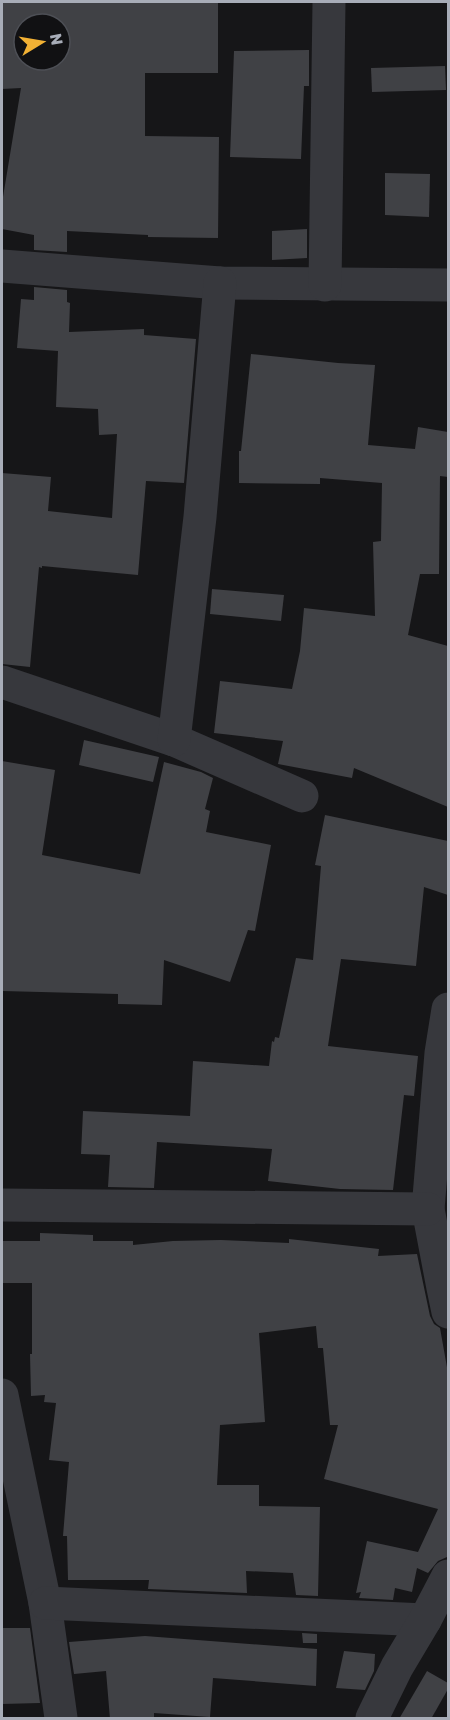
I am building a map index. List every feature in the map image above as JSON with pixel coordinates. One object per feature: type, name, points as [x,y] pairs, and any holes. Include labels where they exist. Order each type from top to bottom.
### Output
[{"type":"street","points":[[325,285],[329,2]]},
{"type":"street","points":[[2,266],[220,283],[448,285]]},
{"type":"street","points":[[174,740],[200,517],[220,283]]},
{"type":"street","points":[[2,682],[174,740],[302,796]]},
{"type":"street","points":[[448,1009],[441,1053],[428,1209],[448,1312]]},
{"type":"street","points":[[2,1205],[428,1209]]},
{"type":"street","points":[[2,1395],[45,1603],[61,1719]]},
{"type":"street","points":[[372,1719],[396,1667],[425,1620],[448,1576]]},
{"type":"street","points":[[45,1603],[425,1620]]},
{"type":"building","points":[[2,2],[218,2],[218,73],[145,73],[145,136],[219,137],[218,238],[148,237],[148,235],[67,231],[67,252],[34,250],[34,235],[2,229],[2,203],[21,88],[2,89]]},
{"type":"building","points":[[309,50],[309,86],[304,86],[301,159],[230,157],[234,51]]},
{"type":"building","points":[[445,66],[446,90],[372,92],[371,68]]},
{"type":"building","points":[[385,173],[430,174],[429,217],[385,215]]},
{"type":"building","points":[[307,229],[307,258],[272,260],[272,231]]},
{"type":"building","points":[[34,287],[67,290],[67,302],[70,303],[69,332],[144,329],[144,335],[196,339],[184,483],[146,481],[138,575],[39,567],[30,667],[2,664],[2,473],[51,477],[48,511],[112,518],[117,434],[99,435],[98,409],[56,407],[58,351],[17,348],[21,299],[34,300]]},
{"type":"building","points":[[251,354],[375,365],[368,445],[415,449],[418,427],[448,432],[448,477],[440,476],[439,574],[420,574],[408,635],[448,646],[448,807],[354,768],[352,778],[278,764],[283,741],[214,733],[220,681],[292,689],[300,651],[304,608],[375,616],[373,542],[381,541],[382,483],[320,478],[320,484],[239,483],[239,451],[241,451]]},
{"type":"building","points":[[212,589],[284,595],[281,621],[210,614]]},
{"type":"building","points":[[84,740],[159,757],[153,782],[79,765]]},
{"type":"building","points":[[2,761],[55,770],[42,855],[140,874],[164,762],[201,772],[213,778],[205,809],[210,811],[206,832],[271,845],[255,931],[248,930],[230,982],[164,960],[162,1005],[118,1004],[118,994],[2,991]]},
{"type":"building","points":[[325,815],[448,841],[448,895],[424,887],[416,966],[341,959],[328,1046],[418,1056],[414,1096],[404,1095],[393,1190],[340,1189],[268,1181],[272,1149],[157,1142],[154,1188],[108,1187],[110,1155],[81,1154],[83,1111],[190,1116],[193,1061],[269,1066],[272,1041],[274,1042],[275,1037],[279,1038],[296,958],[313,960],[321,866],[315,865]]},
{"type":"building","points":[[40,1233],[93,1235],[93,1241],[133,1241],[133,1245],[221,1240],[289,1243],[289,1239],[379,1249],[378,1256],[417,1254],[430,1316],[434,1324],[440,1328],[448,1373],[447,1557],[438,1561],[428,1573],[417,1568],[412,1592],[395,1588],[393,1600],[359,1598],[361,1592],[356,1593],[367,1541],[418,1552],[438,1509],[324,1479],[338,1425],[330,1425],[323,1348],[318,1348],[316,1326],[259,1333],[265,1422],[220,1425],[217,1485],[259,1485],[259,1506],[320,1507],[318,1596],[296,1595],[293,1573],[246,1571],[247,1593],[148,1589],[149,1580],[68,1580],[67,1536],[63,1536],[69,1462],[49,1460],[56,1403],[44,1402],[45,1395],[31,1396],[32,1283],[2,1283],[2,1241],[40,1241]]},
{"type":"building","points":[[2,1628],[30,1628],[40,1703],[2,1704]]},
{"type":"building","points":[[302,1633],[317,1634],[317,1643],[303,1643]]},
{"type":"building","points":[[145,1636],[317,1649],[316,1686],[213,1678],[210,1717],[154,1713],[154,1719],[110,1719],[106,1671],[74,1674],[69,1642]]},
{"type":"building","points":[[344,1651],[375,1654],[374,1671],[365,1690],[336,1688]]},
{"type":"building","points":[[427,1671],[448,1683],[448,1689],[431,1719],[399,1719]]}]
